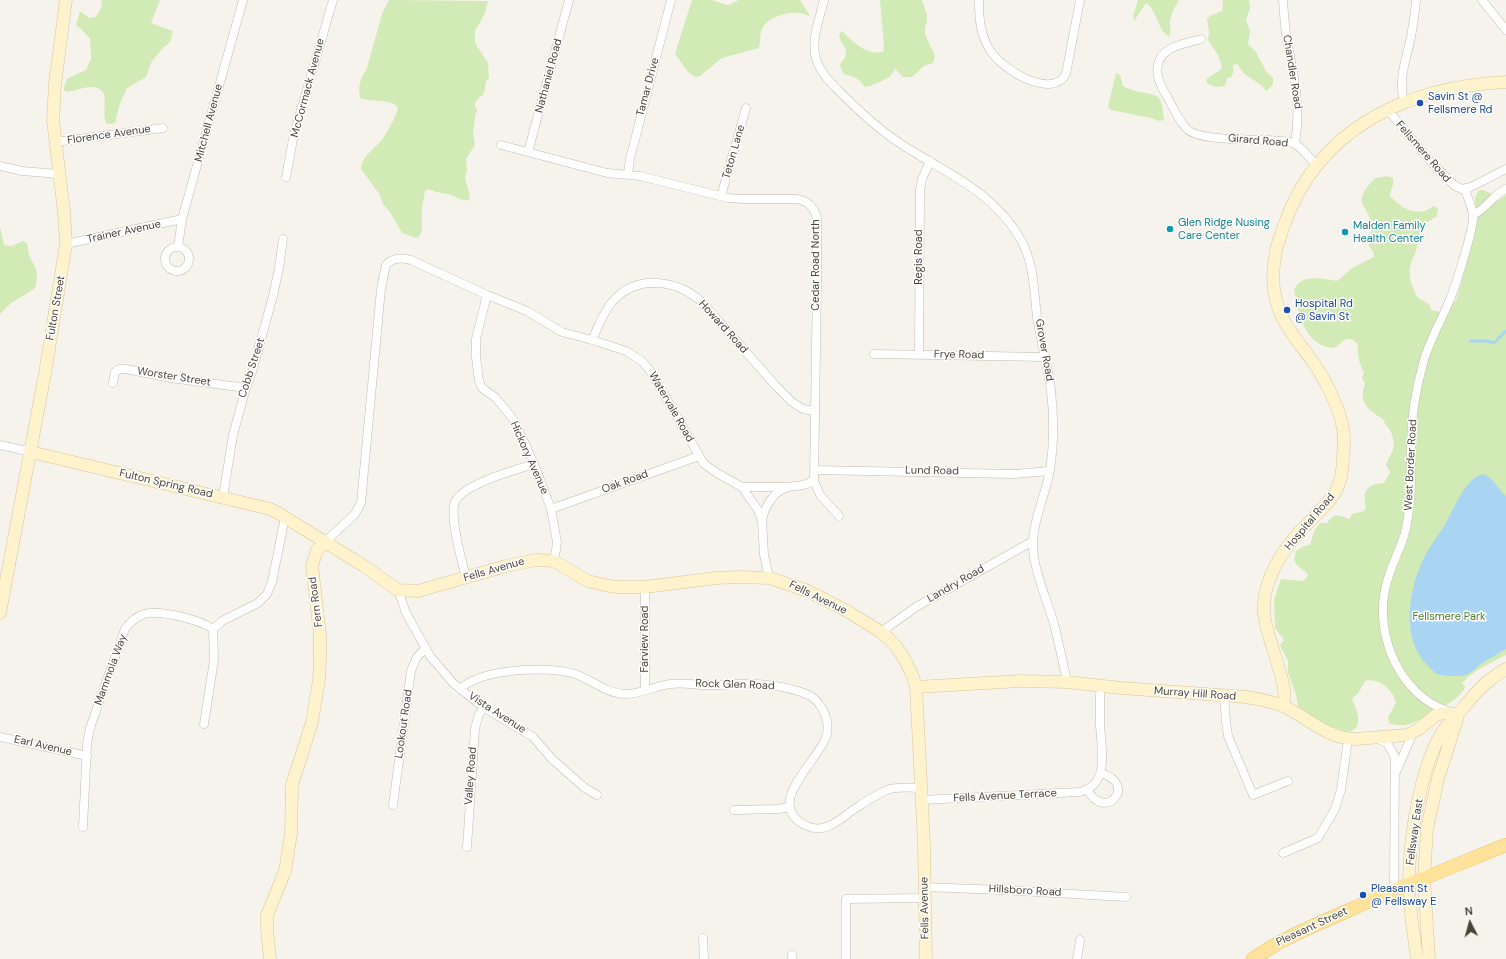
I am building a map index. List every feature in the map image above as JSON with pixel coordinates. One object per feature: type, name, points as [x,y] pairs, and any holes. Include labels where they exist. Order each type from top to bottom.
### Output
[{"type":"main road","name":"Pleasant Street","points":[[1253,959],[1288,937],[1394,890],[1506,845]]},
{"type":"street","name":"Fulton Street","points":[[0,613],[31,452],[66,244],[64,212],[58,174],[53,120],[54,97],[66,0]]},
{"type":"street","name":"Mitchell Avenue","points":[[178,247],[182,219],[243,0]]},
{"type":"street","name":"McCormack Avenue","points":[[286,177],[294,134],[333,0]]},
{"type":"street","name":"Nathaniel Road","points":[[528,152],[569,0]]},
{"type":"street","name":"Tamar Drive","points":[[628,174],[630,159],[671,0]]},
{"type":"street","name":"Grover Road","points":[[824,0],[815,35],[814,46],[815,56],[822,74],[869,121],[886,134],[965,182],[977,191],[1000,212],[1019,237],[1028,257],[1045,357],[1052,410],[1052,437],[1049,471],[1038,510],[1033,540],[1034,558],[1054,625],[1067,682]]},
{"type":"street","points":[[979,0],[981,28],[985,41],[993,56],[1016,74],[1024,78],[1048,84],[1058,83],[1066,74],[1080,0]]},
{"type":"street","name":"Chandler Road","points":[[1283,0],[1286,36],[1295,76],[1298,105],[1295,144]]},
{"type":"street","points":[[1404,102],[1401,90],[1401,79],[1412,28],[1416,0]]},
{"type":"street","points":[[1484,1],[1506,30]]},
{"type":"street","name":"Girard Road","points":[[1201,39],[1177,46],[1163,54],[1158,64],[1157,72],[1164,92],[1186,127],[1194,133],[1213,137],[1281,141],[1295,144],[1317,166]]},
{"type":"street","name":"Hospital Road","points":[[1283,706],[1285,697],[1283,684],[1263,609],[1265,596],[1269,581],[1285,550],[1302,529],[1330,500],[1339,485],[1343,468],[1344,434],[1336,405],[1314,364],[1289,330],[1281,316],[1274,290],[1276,251],[1287,217],[1308,177],[1330,149],[1364,122],[1404,102],[1457,88],[1506,82]]},
{"type":"street","name":"Teton Lane","points":[[721,196],[746,108]]},
{"type":"street","name":"Fellsmere Road","points":[[1388,110],[1431,162],[1452,184],[1459,188],[1465,188]]},
{"type":"street","name":"Florence Avenue","points":[[55,142],[163,128]]},
{"type":"street","name":"Cedar Road North","points":[[501,145],[607,173],[640,176],[721,196],[743,199],[799,199],[808,204],[815,212],[817,219],[814,484],[820,495],[839,516]]},
{"type":"street","name":"Regis Road","points":[[919,354],[920,190],[922,179],[930,161]]},
{"type":"street","points":[[0,166],[58,174]]},
{"type":"street","points":[[1465,188],[1506,169]]},
{"type":"street","name":"West Border Road","points":[[1458,714],[1438,708],[1419,694],[1405,679],[1393,658],[1388,643],[1384,626],[1383,601],[1388,577],[1403,540],[1409,514],[1412,427],[1421,373],[1436,328],[1448,305],[1458,277],[1469,236],[1473,215],[1465,188]]},
{"type":"street","points":[[1473,215],[1480,211],[1500,192],[1506,189]]},
{"type":"street","name":"Trainer Avenue","points":[[66,244],[182,219]]},
{"type":"street","name":"Cobb Street","points":[[223,497],[232,439],[275,289],[282,239]]},
{"type":"street","name":"Watervale Road","points":[[392,260],[401,258],[411,260],[487,295],[527,311],[562,332],[626,351],[647,367],[704,464],[742,487],[758,510],[762,521],[764,555],[769,578]]},
{"type":"street","name":"Fern Road","points":[[270,959],[267,915],[285,871],[291,834],[292,785],[312,722],[319,680],[320,635],[312,566],[317,550],[355,514],[362,499],[381,289],[385,267],[387,263],[392,260]]},
{"type":"street","name":"Howard Road","points":[[592,340],[608,307],[622,293],[641,284],[669,284],[695,296],[703,303],[775,385],[792,402],[803,410],[815,411]]},
{"type":"street","name":"Hickory Avenue","points":[[487,295],[476,339],[476,357],[479,381],[482,388],[496,398],[513,419],[534,464],[551,509],[556,542],[554,561]]},
{"type":"street","name":"Frye Road","points":[[874,354],[1045,357]]},
{"type":"street","name":"Worster Street","points":[[113,384],[115,372],[122,368],[171,378],[246,388]]},
{"type":"street","name":"Fulton Spring Road","points":[[0,445],[270,509],[324,542]]},
{"type":"street","name":"Oak Road","points":[[551,509],[699,456]]},
{"type":"street","points":[[466,578],[454,519],[455,503],[458,498],[470,488],[534,464]]},
{"type":"street","name":"Lund Road","points":[[815,470],[1014,474],[1049,471]]},
{"type":"street","points":[[762,521],[764,512],[771,500],[780,491],[788,487],[807,484],[814,479]]},
{"type":"street","name":"Watervale Road","points":[[742,487],[788,487]]},
{"type":"street","points":[[204,724],[214,660],[213,629],[222,622],[258,603],[267,594],[272,582],[285,517]]},
{"type":"street","name":"Landry Road","points":[[881,632],[916,607],[1033,540]]},
{"type":"street","points":[[324,542],[398,590]]},
{"type":"street","name":"Fells Avenue","points":[[398,590],[418,591],[526,561],[545,560],[554,561],[588,581],[611,586],[645,588],[716,578],[769,578],[814,594],[881,632],[896,646],[905,660],[916,687],[925,851],[924,892],[926,959]]},
{"type":"street","name":"Farview Road","points":[[645,588],[645,690]]},
{"type":"street","name":"Vista Avenue","points":[[398,590],[406,613],[426,648],[438,666],[460,689],[483,706],[533,737],[552,759],[585,788],[597,795]]},
{"type":"street","name":"Mammola Way","points":[[83,827],[90,728],[128,625],[143,614],[154,612],[199,622],[213,629]]},
{"type":"street","name":"Lookout Road","points":[[393,805],[411,671],[417,657],[426,648]]},
{"type":"street","name":"Fellsway East","points":[[1417,959],[1409,884],[1411,839],[1424,778],[1440,737],[1445,729],[1478,689],[1506,669]]},
{"type":"street","name":"Rock Glen Road","points":[[460,689],[476,679],[501,673],[531,670],[556,670],[579,675],[612,692],[630,693],[676,683],[688,683],[708,685],[761,684],[793,689],[808,694],[815,699],[825,713],[828,726],[826,736],[794,787],[790,797],[790,807]]},
{"type":"street","name":"Murray Hill Road","points":[[916,687],[1021,681],[1067,682],[1224,695],[1262,700],[1283,706],[1326,732],[1348,739],[1378,739],[1404,736],[1413,733],[1436,715],[1444,713],[1458,714]]},
{"type":"street","points":[[1101,686],[1101,773],[1096,781],[1087,790],[1090,796],[1099,802],[1108,803],[1115,799],[1118,792],[1117,784],[1113,778],[1101,773]]},
{"type":"street","points":[[1224,695],[1228,736],[1254,795],[1288,781]]},
{"type":"street","name":"Valley Road","points":[[466,847],[475,729],[483,706]]},
{"type":"street","name":"Fellsway East","points":[[1429,959],[1424,878],[1425,842],[1438,779],[1458,714]]},
{"type":"street","name":"Fellsway East","points":[[1395,774],[1413,733]]},
{"type":"street","name":"Earl Avenue","points":[[0,737],[87,756]]},
{"type":"street","points":[[1283,853],[1318,838],[1335,809],[1341,790],[1348,739]]},
{"type":"street","name":"Fellsway East","points":[[1378,739],[1387,743],[1394,754],[1395,760],[1394,890]]},
{"type":"street","points":[[734,810],[778,809],[790,807],[797,819],[805,825],[812,828],[821,828],[834,823],[866,801],[888,790],[898,788],[922,788]]},
{"type":"street","name":"Fells Avenue Terrace","points":[[922,800],[1087,790]]},
{"type":"street","name":"Hillsboro Road","points":[[846,959],[846,899],[924,892],[1008,890],[1126,897]]},
{"type":"street","points":[[703,938],[704,959]]},
{"type":"street","points":[[1077,959],[1080,940]]},
{"type":"green space","points":[[101,0],[160,0],[151,23],[173,31],[170,42],[152,61],[146,77],[127,88],[120,103],[115,123],[107,124],[104,113],[105,101],[102,91],[97,88],[89,87],[67,92],[64,90],[67,79],[86,70],[91,59],[90,39],[76,25],[80,11],[89,18],[96,17],[102,6]]},
{"type":"green space","points":[[389,0],[488,1],[485,13],[475,31],[475,43],[488,63],[489,78],[486,81],[484,94],[476,102],[475,107],[477,109],[473,133],[475,145],[466,159],[467,171],[465,178],[470,196],[469,200],[463,200],[451,195],[430,190],[425,191],[422,207],[422,231],[418,238],[402,233],[390,212],[383,204],[380,195],[361,169],[363,160],[386,134],[394,120],[398,107],[391,102],[360,98],[359,88],[361,79],[367,68],[382,14]]},
{"type":"green space","points":[[692,0],[711,0],[728,5],[739,0],[800,0],[810,16],[801,13],[794,13],[784,14],[769,20],[762,29],[759,48],[722,58],[700,76],[696,77],[688,72],[675,54]]},
{"type":"green space","points":[[880,0],[922,0],[927,15],[925,34],[935,56],[933,63],[924,66],[912,77],[903,77],[894,68],[893,73],[888,78],[865,87],[856,78],[842,72],[840,64],[845,58],[846,49],[841,42],[839,34],[842,31],[865,50],[871,52],[883,52],[884,46]]},
{"type":"green space","points":[[1138,0],[1179,0],[1171,17],[1169,36],[1162,29],[1150,6],[1146,3],[1134,21],[1133,16]]},
{"type":"green space","points":[[1223,0],[1249,0],[1250,8],[1246,20],[1250,31],[1248,44],[1256,52],[1267,73],[1273,78],[1273,85],[1266,91],[1244,73],[1237,64],[1233,65],[1233,73],[1231,77],[1227,78],[1225,86],[1216,87],[1208,84],[1206,80],[1219,71],[1222,67],[1218,55],[1208,40],[1209,32],[1207,19],[1210,16],[1222,11]]},
{"type":"green space","points":[[1116,73],[1120,75],[1123,86],[1158,97],[1162,104],[1164,120],[1159,121],[1111,110],[1108,107]]},
{"type":"green space","name":"Fellsmere Park","points":[[1387,176],[1393,178],[1390,196],[1404,208],[1416,212],[1422,212],[1433,206],[1438,208],[1437,216],[1430,220],[1421,231],[1416,252],[1410,267],[1410,276],[1418,298],[1429,304],[1431,310],[1444,313],[1456,300],[1465,270],[1469,236],[1476,213],[1475,197],[1479,190],[1488,192],[1498,201],[1506,195],[1506,655],[1482,667],[1467,678],[1462,683],[1465,686],[1463,691],[1449,704],[1429,716],[1410,724],[1394,725],[1389,723],[1388,717],[1396,703],[1395,698],[1389,689],[1380,683],[1370,680],[1365,681],[1359,692],[1352,699],[1358,720],[1357,727],[1350,732],[1331,727],[1323,722],[1314,720],[1308,713],[1298,706],[1296,694],[1288,673],[1288,661],[1280,645],[1284,640],[1275,628],[1274,600],[1281,579],[1303,581],[1308,576],[1307,573],[1297,565],[1294,560],[1296,551],[1304,546],[1310,545],[1314,531],[1320,523],[1327,523],[1336,515],[1349,519],[1352,514],[1364,511],[1366,508],[1365,493],[1367,490],[1373,485],[1384,483],[1390,472],[1386,465],[1393,449],[1394,442],[1391,432],[1383,419],[1369,409],[1364,401],[1363,390],[1365,384],[1362,378],[1364,373],[1359,359],[1358,344],[1352,339],[1346,339],[1334,348],[1324,346],[1316,341],[1309,335],[1301,318],[1294,290],[1297,285],[1307,279],[1319,278],[1337,281],[1352,268],[1374,257],[1373,251],[1369,246],[1372,228],[1371,222],[1363,205],[1362,198],[1365,190],[1375,178]]},
{"type":"green space","points":[[0,227],[4,245],[12,246],[23,241],[27,243],[29,255],[36,269],[37,277],[34,289],[11,303],[0,314]]},
{"type":"water","points":[[1483,474],[1490,478],[1506,496],[1506,649],[1482,663],[1472,672],[1462,676],[1440,675],[1428,666],[1419,655],[1414,643],[1410,615],[1411,600],[1418,572],[1425,555],[1444,526],[1466,487],[1471,481]]},
{"type":"waterway","points":[[1471,341],[1487,341],[1494,343],[1506,331]]},
{"type":"place","name":"Savin St @ Fellsmere Rd","points":[[1420,103]]},
{"type":"place","name":"Glen Ridge Nusing Care Center","points":[[1170,229]]},
{"type":"place","name":"Malden Family Health Center","points":[[1345,232]]},
{"type":"place","name":"Hospital Rd @ Savin St","points":[[1287,310]]},
{"type":"place","name":"Pleasant St @ Fellsway E","points":[[1363,895]]}]
